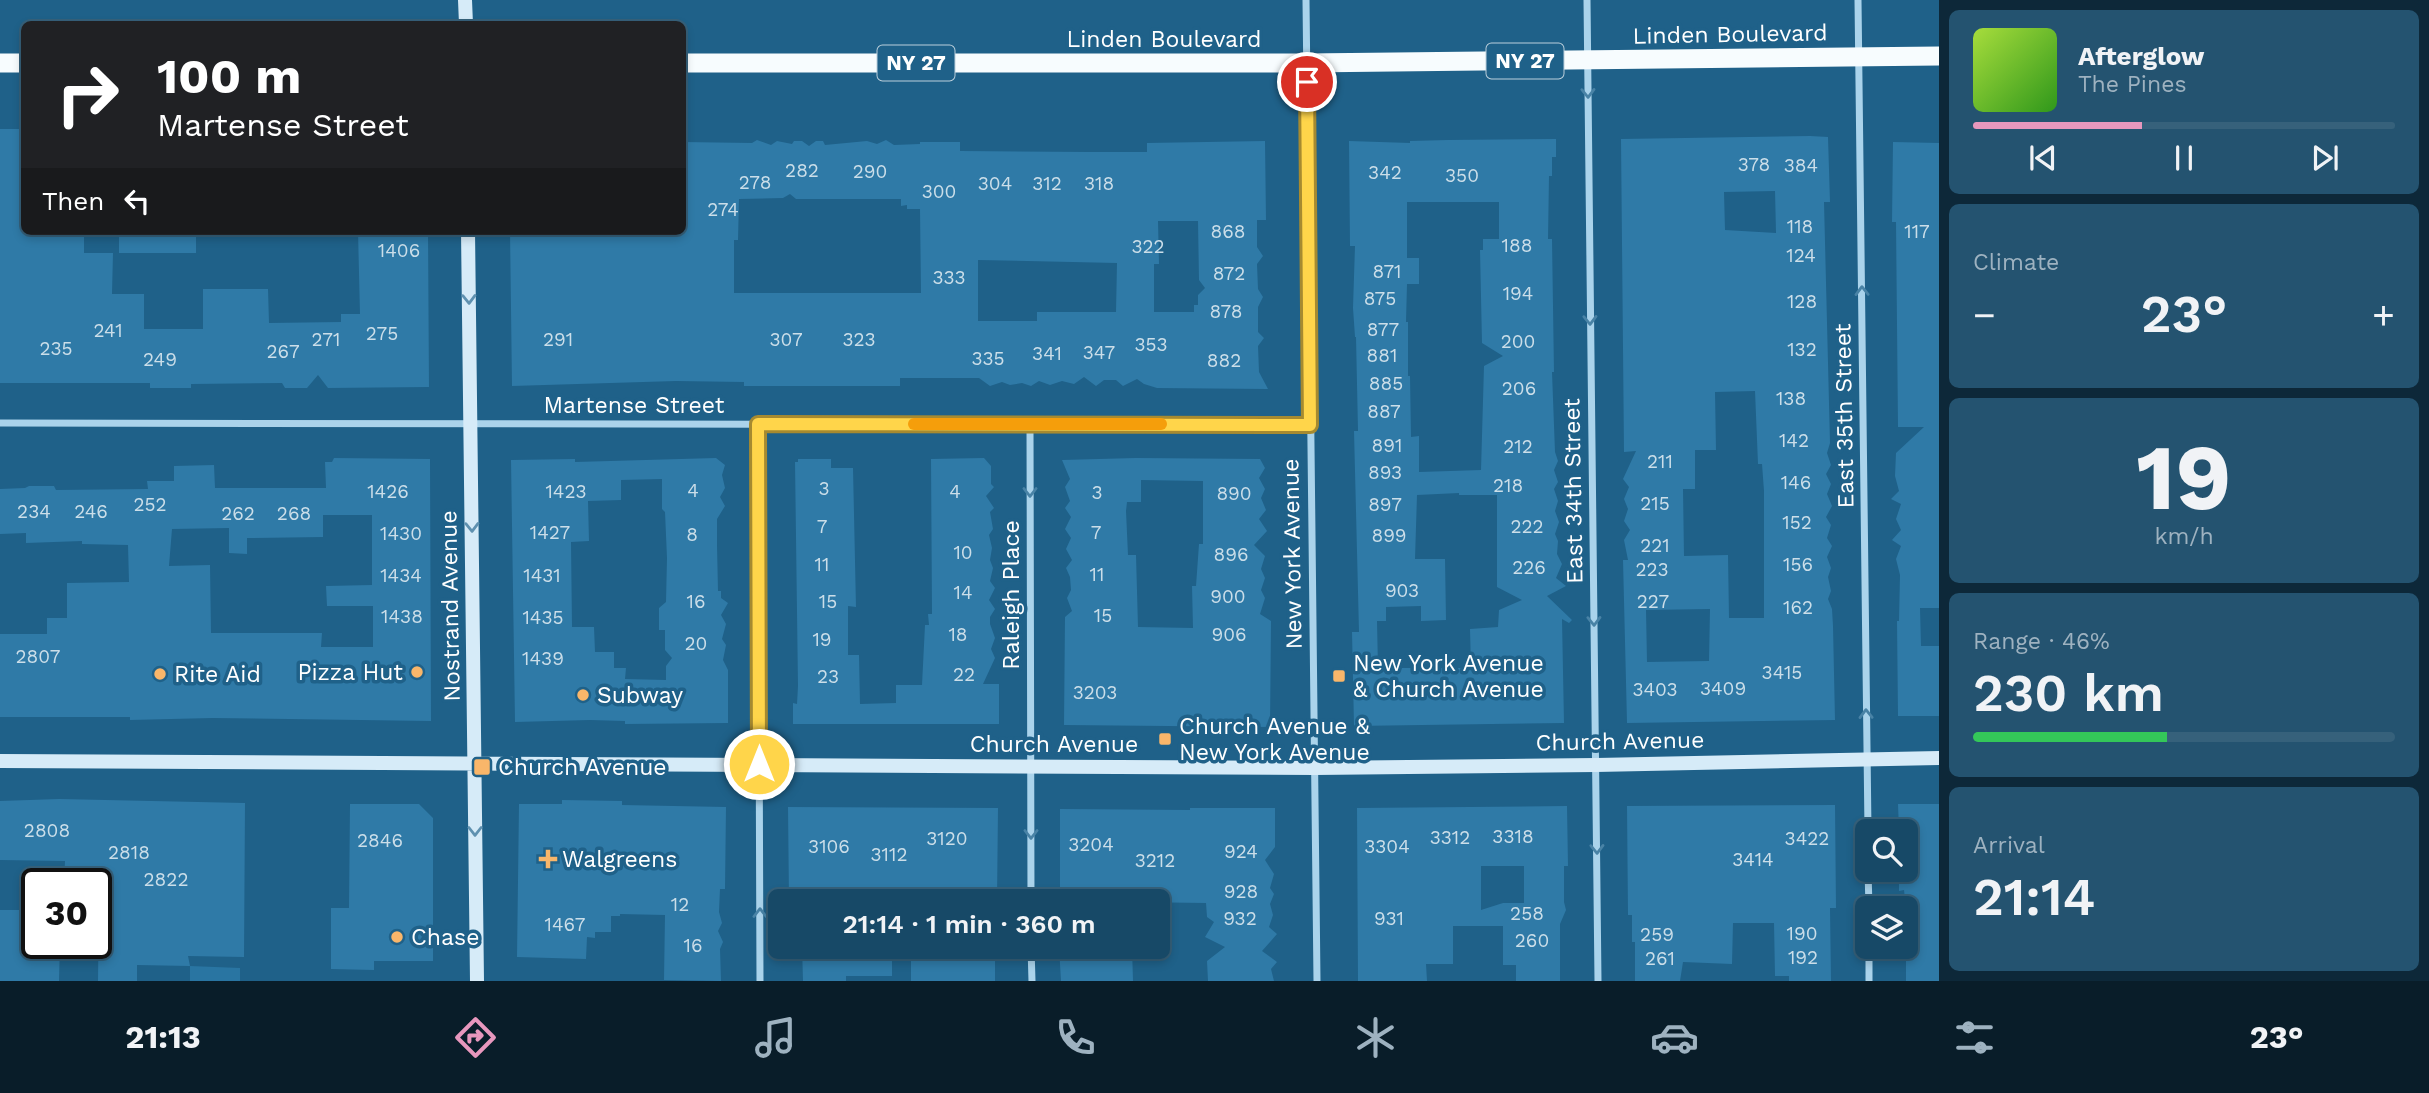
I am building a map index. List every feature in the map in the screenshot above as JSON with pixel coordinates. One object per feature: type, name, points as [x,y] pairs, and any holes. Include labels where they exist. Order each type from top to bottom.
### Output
[{"type":"highway","name":"Linden Boulevard","points":[[686,63],[1306,63],[1939,56]]},
{"type":"highway","points":[[0,63],[21,63]]},
{"type":"main road","points":[[465,0],[466,21]]},
{"type":"main road","name":"Nostrand Avenue","points":[[468,235],[477,981]]},
{"type":"main road","name":"Church Avenue","points":[[0,761],[1315,768],[1939,758]]},
{"type":"street","name":"New York Avenue","points":[[1306,0],[1317,981]]},
{"type":"street","name":"East 34th Street","points":[[1587,0],[1598,981]]},
{"type":"street","name":"East 35th Street","points":[[1858,0],[1868,819]]},
{"type":"street","name":"Martense Street","points":[[0,423],[1310,425]]},
{"type":"street","points":[[758,424],[761,981]]},
{"type":"street","name":"Raleigh Place","points":[[1030,424],[1031,889]]},
{"type":"street","points":[[1031,959],[1031,981]]},
{"type":"street","points":[[1869,959],[1869,981]]},
{"type":"shaded area","points":[[190,966],[240,968],[240,981],[190,981]]},
{"type":"building","points":[[0,129],[21,129],[21,235],[84,235],[84,253],[113,253],[112,294],[144,294],[144,329],[203,329],[203,289],[268,289],[269,323],[341,322],[341,314],[360,314],[358,235],[428,235],[429,387],[328,388],[318,375],[307,388],[285,388],[282,383],[191,384],[191,388],[150,388],[150,383],[0,383]]},
{"type":"building","points":[[1828,137],[1830,202],[1824,202],[1830,443],[1827,453],[1831,465],[1826,474],[1831,484],[1827,494],[1832,506],[1826,517],[1831,525],[1827,538],[1832,546],[1827,557],[1831,568],[1828,577],[1831,591],[1828,599],[1832,609],[1833,626],[1835,720],[1627,723],[1623,560],[1628,560],[1624,540],[1630,530],[1624,521],[1628,509],[1624,499],[1629,487],[1623,479],[1636,451],[1624,452],[1621,139]],"holes":[[[1775,191],[1776,233],[1725,230],[1724,192]],[[1755,391],[1758,464],[1762,464],[1764,491],[1764,618],[1729,618],[1728,555],[1684,556],[1683,489],[1695,489],[1695,450],[1716,450],[1715,392]],[[1710,609],[1709,661],[1647,662],[1646,610]]]},
{"type":"building","points":[[1556,139],[1556,157],[1552,157],[1552,176],[1549,176],[1548,239],[1552,239],[1552,372],[1555,452],[1558,461],[1554,470],[1558,482],[1554,489],[1558,501],[1555,511],[1559,522],[1555,534],[1558,541],[1557,554],[1562,564],[1556,578],[1566,586],[1547,596],[1572,620],[1569,623],[1562,619],[1564,723],[1354,726],[1352,632],[1359,632],[1354,431],[1358,431],[1353,308],[1355,246],[1350,246],[1349,141],[1410,143]],"holes":[[[1407,202],[1499,202],[1499,239],[1483,239],[1483,250],[1480,250],[1482,343],[1503,356],[1484,366],[1481,470],[1419,472],[1419,436],[1411,437],[1406,322],[1407,284],[1419,284],[1419,258],[1407,258]],[[1417,495],[1497,495],[1497,587],[1522,600],[1499,610],[1498,627],[1470,629],[1471,668],[1378,668],[1377,621],[1386,621],[1386,607],[1421,606],[1421,621],[1446,620],[1445,559],[1415,559]]]},
{"type":"building","points":[[757,140],[771,145],[777,141],[792,144],[794,141],[802,141],[809,146],[816,141],[823,141],[825,145],[867,141],[877,144],[886,140],[894,145],[960,142],[960,151],[1147,152],[1147,143],[1265,141],[1266,220],[1257,220],[1257,247],[1263,256],[1257,264],[1258,289],[1263,297],[1258,307],[1258,332],[1264,338],[1258,346],[1259,372],[1268,389],[1157,388],[1137,379],[1123,386],[1116,380],[1104,380],[1096,386],[1084,377],[1074,384],[1062,381],[1050,385],[1039,381],[1031,386],[1002,382],[990,386],[979,378],[900,378],[900,386],[744,386],[744,382],[676,381],[512,386],[510,235],[686,235],[686,142],[752,143]],"holes":[[[790,194],[796,199],[901,199],[901,206],[920,209],[921,293],[734,293],[734,240],[738,240],[739,199],[783,198]],[[1158,221],[1198,221],[1199,280],[1205,288],[1198,295],[1198,305],[1194,305],[1194,312],[1154,312],[1154,264],[1159,264]],[[978,260],[1117,263],[1116,312],[1037,312],[1037,321],[978,321]]]},
{"type":"building","points":[[1893,142],[1939,143],[1939,608],[1920,608],[1921,646],[1939,646],[1939,716],[1898,716],[1897,621],[1900,575],[1896,559],[1901,546],[1892,540],[1901,530],[1896,519],[1901,504],[1891,499],[1899,491],[1895,476],[1896,453],[1924,427],[1898,427],[1896,222],[1892,222]]},
{"type":"building","points":[[119,235],[196,235],[196,253],[119,253]]},
{"type":"building","points":[[334,458],[430,459],[431,721],[0,717],[0,634],[47,634],[47,618],[67,618],[67,583],[129,582],[128,545],[82,544],[82,541],[26,543],[26,533],[0,534],[0,489],[54,486],[56,490],[148,489],[147,481],[174,481],[174,466],[214,465],[215,488],[326,488],[325,462],[332,462]],"holes":[[[323,515],[372,515],[372,585],[326,586],[327,606],[373,606],[373,647],[321,647],[322,633],[211,633],[210,565],[169,566],[172,529],[229,528],[229,553],[247,554],[247,538],[323,537]]]},
{"type":"building","points":[[716,458],[725,465],[722,475],[725,488],[720,497],[725,506],[717,519],[717,545],[718,591],[721,591],[721,598],[728,603],[721,615],[726,624],[722,639],[726,645],[723,660],[728,670],[728,723],[625,724],[625,721],[590,720],[515,722],[511,460],[575,459],[575,462]],"holes":[[[662,479],[662,509],[665,512],[667,558],[666,602],[659,608],[659,630],[665,630],[665,650],[672,658],[666,666],[666,680],[625,679],[626,668],[614,668],[614,652],[595,652],[594,627],[572,627],[571,542],[589,541],[588,501],[621,500],[621,480]]]},
{"type":"building","points":[[984,458],[991,466],[991,484],[994,487],[986,496],[994,508],[990,512],[993,529],[989,535],[993,568],[990,581],[995,588],[989,600],[995,609],[990,617],[990,624],[995,638],[991,649],[995,658],[983,684],[999,684],[999,724],[793,724],[793,703],[797,704],[798,686],[795,462],[798,462],[798,459],[831,459],[831,468],[853,468],[856,607],[848,606],[848,655],[859,655],[860,704],[896,703],[896,685],[922,685],[925,625],[929,625],[928,614],[932,614],[931,459]]},
{"type":"building","points":[[1260,459],[1265,468],[1259,478],[1265,489],[1261,498],[1266,510],[1259,519],[1267,531],[1254,545],[1265,556],[1261,569],[1265,578],[1261,590],[1265,598],[1260,614],[1271,621],[1270,727],[1064,725],[1065,617],[1072,611],[1067,598],[1071,590],[1066,568],[1072,560],[1066,549],[1071,538],[1065,529],[1071,517],[1065,508],[1070,501],[1065,487],[1070,479],[1062,460]],"holes":[[[1141,480],[1203,481],[1203,544],[1199,544],[1196,586],[1192,586],[1193,628],[1138,627],[1136,555],[1128,555],[1127,502],[1141,502]]]},
{"type":"building","points":[[59,799],[245,803],[244,957],[188,956],[190,966],[137,965],[137,981],[98,981],[98,959],[112,959],[112,868],[65,868],[65,861],[0,860],[0,801]]},
{"type":"building","points":[[562,800],[622,801],[622,805],[726,807],[725,889],[720,889],[719,912],[722,923],[718,931],[723,942],[720,949],[721,981],[664,980],[665,915],[611,916],[611,932],[595,932],[595,938],[587,937],[586,959],[517,957],[519,804],[562,804]]},
{"type":"building","points":[[350,804],[419,804],[433,818],[433,961],[374,961],[374,970],[331,969],[331,908],[349,908]]},
{"type":"building","points":[[1898,804],[1939,804],[1939,981],[1906,981],[1906,959],[1918,959],[1918,896],[1905,896],[1904,890],[1899,891],[1899,882],[1918,882],[1918,819],[1899,819]]},
{"type":"building","points":[[1835,805],[1836,908],[1830,908],[1831,981],[1789,981],[1789,976],[1775,976],[1774,923],[1733,923],[1732,964],[1683,962],[1680,981],[1635,981],[1635,942],[1632,942],[1632,915],[1628,915],[1627,806]]},
{"type":"building","points":[[1567,806],[1568,866],[1564,866],[1566,910],[1560,924],[1560,981],[1516,981],[1516,965],[1503,965],[1503,926],[1453,926],[1453,964],[1426,964],[1427,981],[1358,981],[1357,808]],"holes":[[[1481,866],[1524,866],[1524,903],[1503,903],[1481,910]]]},
{"type":"building","points":[[788,807],[998,808],[997,889],[789,889]]},
{"type":"building","points":[[1275,808],[1275,847],[1265,860],[1274,874],[1270,888],[1274,894],[1270,904],[1273,915],[1269,927],[1277,934],[1262,951],[1277,962],[1271,969],[1274,981],[1208,981],[1207,961],[1225,947],[1205,937],[1214,922],[1207,917],[1206,903],[1170,903],[1170,889],[1060,889],[1060,809]]},
{"type":"building","points":[[0,910],[21,910],[21,959],[60,959],[59,981],[0,981]]},
{"type":"building","points":[[802,959],[892,959],[892,976],[846,976],[846,981],[803,981]]},
{"type":"building","points":[[995,959],[995,981],[911,981],[911,961]]},
{"type":"building","points":[[1060,959],[1132,959],[1133,981],[1061,981]]},
{"type":"slow traffic","points":[[914,424],[1161,424]]},
{"type":"place","name":"Pizza Hut","points":[[417,672]]},
{"type":"place","name":"Rite Aid","points":[[160,674]]},
{"type":"place","name":"New York Avenue & Church Avenue","points":[[1339,676]]},
{"type":"place","name":"Subway","points":[[583,695]]},
{"type":"place","name":"Church Avenue & New York Avenue","points":[[1165,739]]},
{"type":"place","name":"Church Avenue","points":[[482,767]]},
{"type":"place","name":"Walgreens","points":[[548,859]]},
{"type":"place","name":"Chase","points":[[397,937]]},
{"type":"route","points":[[759,764],[758,424],[1310,425],[1307,82]]}]
